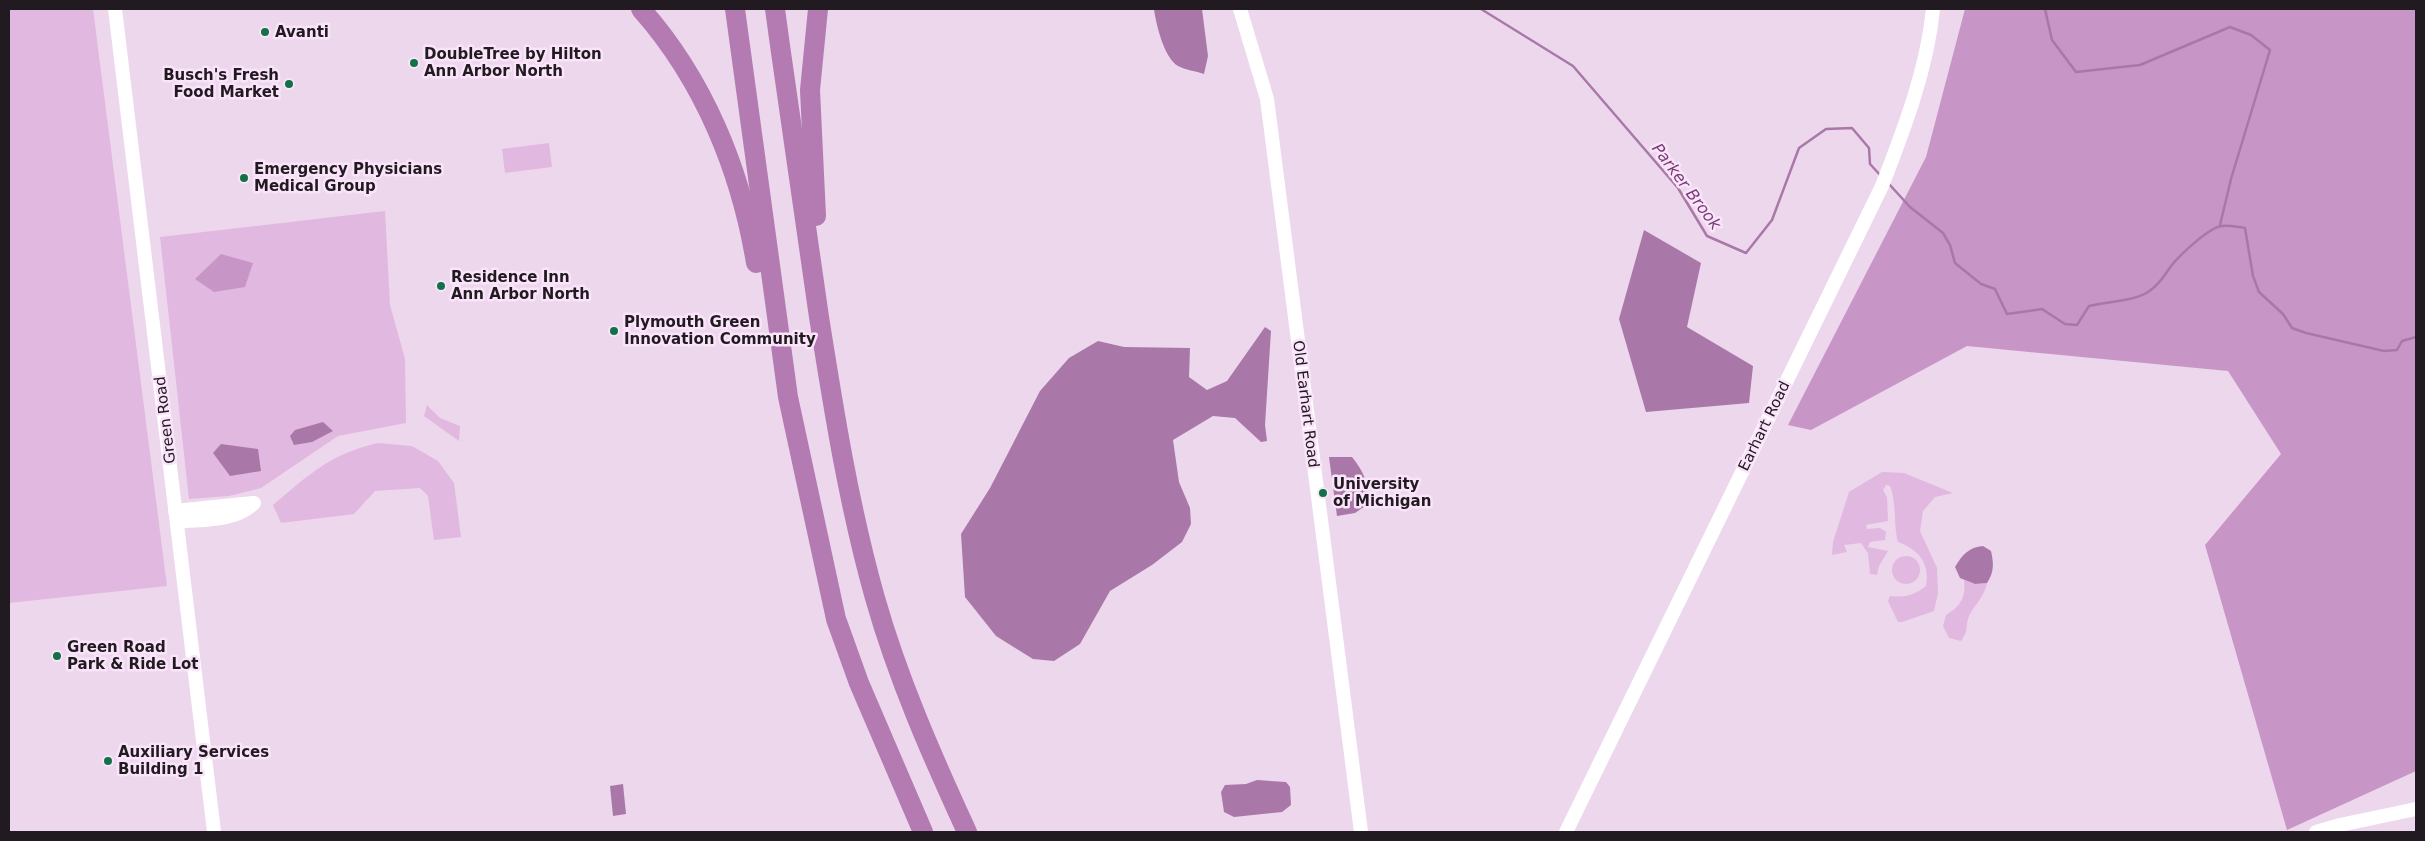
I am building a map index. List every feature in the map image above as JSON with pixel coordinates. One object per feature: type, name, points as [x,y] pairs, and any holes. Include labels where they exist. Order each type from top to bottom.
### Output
[{"type":"highway","points":[[641,9],[683,64],[704,101],[721,137],[744,205],[756,260],[785,445],[812,551],[858,683],[923,832]]},
{"type":"highway","points":[[735,9],[788,397],[836,619]]},
{"type":"highway","points":[[775,9],[796,164],[846,483],[875,598],[920,726],[967,832]]},
{"type":"highway","points":[[818,9],[810,90],[813,178],[827,365]]},
{"type":"street","name":"Green Road","points":[[115,9],[214,832]]},
{"type":"street","name":"Old Earhart Road","points":[[1240,9],[1267,99],[1361,832]]},
{"type":"street","name":"Earhart Road","points":[[1566,832],[1882,186],[1897,148],[1924,59],[1933,9]]},
{"type":"street","points":[[2316,832],[2416,809]]},
{"type":"shaded area","points":[[9,9],[93,9],[167,586],[9,603]]},
{"type":"shaded area","points":[[1154,9],[1202,9],[1208,56],[1204,74],[1178,66],[1173,62],[1162,40]]},
{"type":"shaded area","points":[[1965,9],[2416,9],[2416,771],[2287,830],[2205,545],[2281,454],[2228,371],[1967,346],[1811,430],[1788,425],[1926,157]]},
{"type":"shaded area","points":[[549,143],[552,167],[505,173],[502,149]]},
{"type":"shaded area","points":[[385,211],[390,305],[405,359],[406,423],[338,436],[261,488],[229,496],[189,499],[160,237]]},
{"type":"shaded area","points":[[1644,230],[1701,263],[1687,327],[1753,366],[1749,403],[1646,412],[1619,319]]},
{"type":"shaded area","points":[[221,254],[253,263],[245,287],[214,292],[195,279]]},
{"type":"shaded area","points":[[1265,327],[1271,331],[1265,425],[1267,441],[1261,442],[1235,418],[1213,416],[1173,440],[1179,482],[1190,508],[1191,524],[1182,542],[1152,565],[1110,591],[1080,644],[1054,661],[1033,659],[996,636],[965,597],[961,534],[990,488],[1040,391],[1069,358],[1098,341],[1124,347],[1190,348],[1189,377],[1207,390],[1227,381]]},
{"type":"shaded area","points":[[427,405],[440,418],[460,426],[459,441],[424,416]]},
{"type":"shaded area","points":[[323,422],[333,431],[312,442],[294,445],[290,436],[295,430]]},
{"type":"shaded area","points":[[378,443],[412,446],[438,461],[454,483],[461,537],[434,540],[428,496],[420,488],[375,491],[354,514],[281,523],[273,505],[298,484],[333,459]]},
{"type":"shaded area","points":[[221,444],[258,449],[261,471],[230,476],[213,453]]},
{"type":"shaded area","points":[[1329,457],[1352,457],[1363,473],[1368,490],[1368,504],[1355,513],[1337,516]]},
{"type":"shaded area","points":[[1882,472],[1904,473],[1953,493],[1935,497],[1923,511],[1920,531],[1937,568],[1938,593],[1934,611],[1902,622],[1898,622],[1888,601],[1890,596],[1900,597],[1913,594],[1926,586],[1927,578],[1924,564],[1917,553],[1898,542],[1894,500],[1890,486],[1886,485],[1883,490],[1887,497],[1888,521],[1866,525],[1867,529],[1880,528],[1886,532],[1885,540],[1870,542],[1868,547],[1888,551],[1879,566],[1877,575],[1870,574],[1868,553],[1861,543],[1844,545],[1847,552],[1832,555],[1833,542],[1849,492]]},
{"type":"shaded area","points":[[1983,546],[1991,551],[1993,560],[1993,568],[1987,583],[1975,584],[1960,578],[1955,567],[1960,559],[1966,552]]},
{"type":"shaded area","points":[[1906,556],[1916,560],[1920,570],[1916,580],[1906,584],[1896,580],[1892,570],[1896,560]]},
{"type":"shaded area","points":[[1964,580],[1975,584],[1987,583],[1984,593],[1968,619],[1966,632],[1961,641],[1949,638],[1943,626],[1946,615],[1959,604],[1963,596]]},
{"type":"shaded area","points":[[1257,780],[1286,782],[1290,787],[1291,805],[1282,812],[1234,817],[1224,812],[1221,792],[1225,785],[1246,784]]},
{"type":"shaded area","points":[[623,784],[626,814],[613,816],[610,786]]},
{"type":"waterway","name":"Parker Brook","points":[[1481,9],[1573,66],[1678,188],[1707,236],[1746,253],[1772,220],[1799,148],[1826,129],[1852,128],[1869,148],[1870,164],[1881,176]]},
{"type":"waterway","points":[[2045,9],[2052,40],[2076,72],[2140,65],[2230,27],[2251,35],[2270,50],[2231,179],[2220,225]]},
{"type":"waterway","name":"Parker Brook","points":[[1889,184],[1910,207],[1943,233],[1950,245],[1955,263],[1981,284],[1995,289],[2007,314],[2042,309],[2065,324],[2077,325],[2089,306],[2127,300],[2152,290],[2175,261],[2195,243],[2210,231],[2227,226],[2245,228],[2253,276],[2259,292],[2283,314],[2292,328],[2384,351],[2397,350],[2402,341],[2416,337]]},
{"type":"place","name":"Avanti","points":[[265,32]]},
{"type":"place","name":"DoubleTree by Hilton Ann Arbor North","points":[[414,63]]},
{"type":"place","name":"Busch's Fresh Food Market","points":[[289,84]]},
{"type":"place","name":"Emergency Physicians Medical Group","points":[[244,178]]},
{"type":"place","name":"Residence Inn Ann Arbor North","points":[[441,286]]},
{"type":"place","name":"Plymouth Green Innovation Community","points":[[614,331]]},
{"type":"place","name":"University of Michigan","points":[[1323,493]]},
{"type":"place","name":"Green Road Park & Ride Lot","points":[[57,656]]},
{"type":"place","name":"Auxiliary Services Building 1","points":[[108,761]]}]
